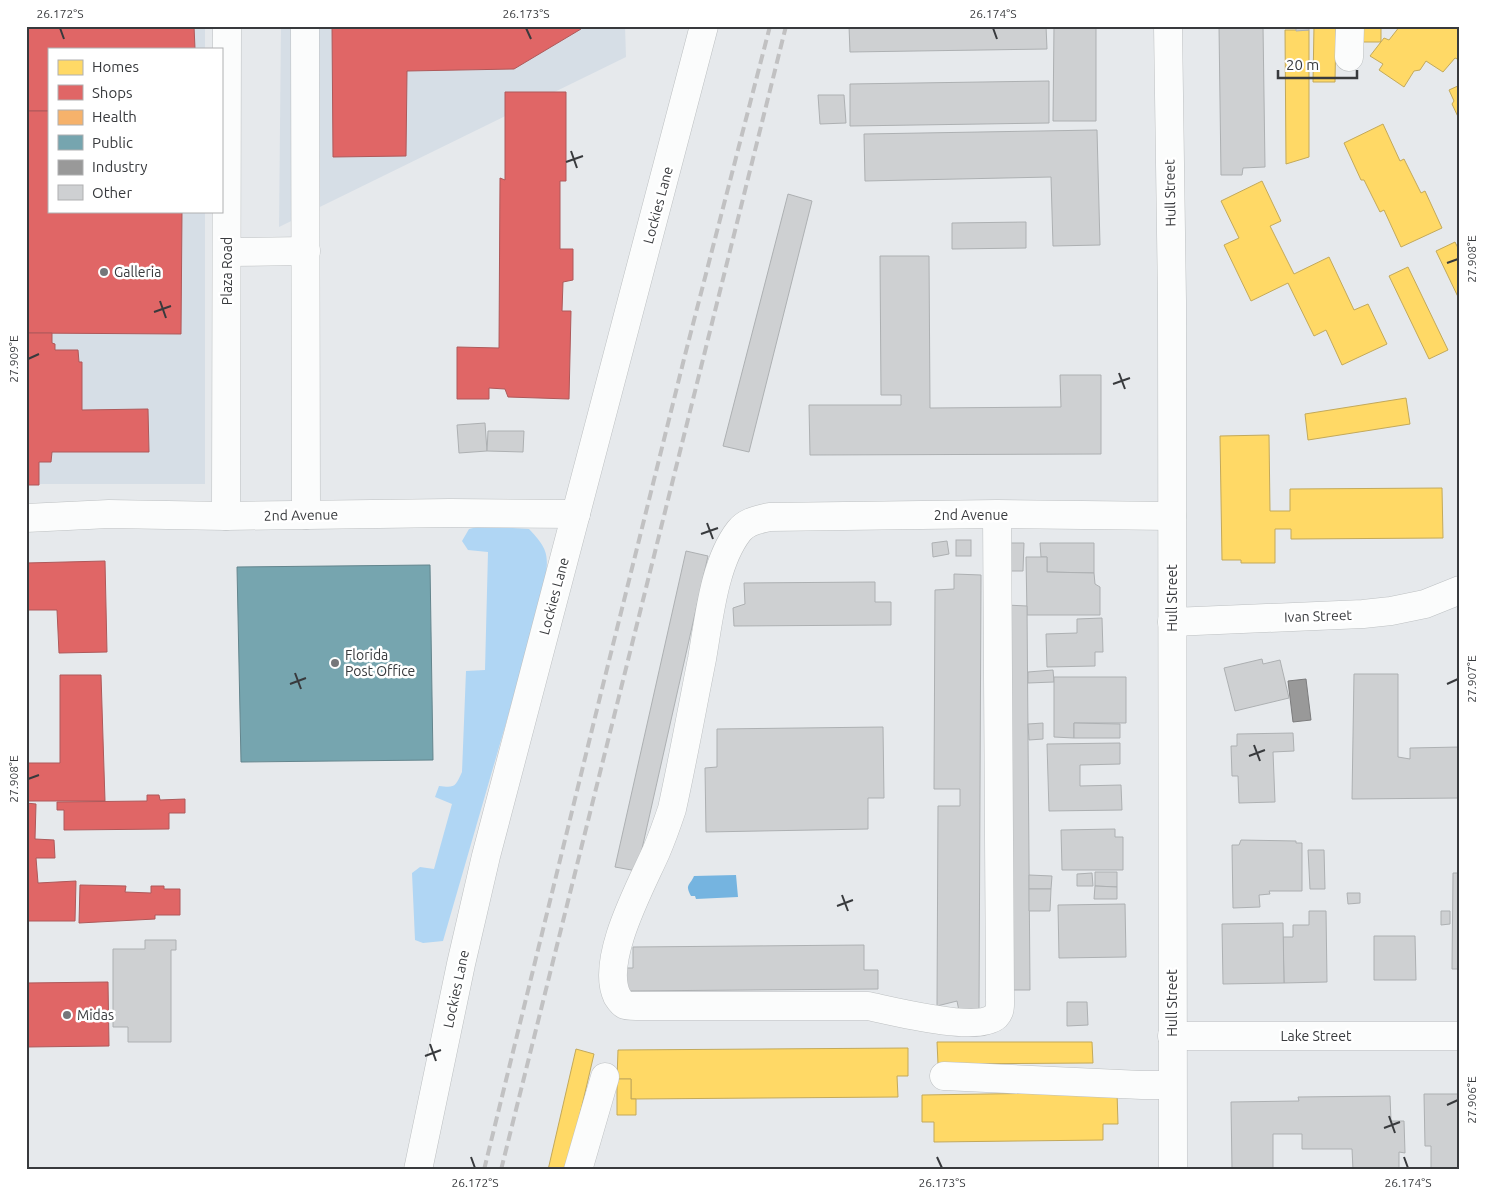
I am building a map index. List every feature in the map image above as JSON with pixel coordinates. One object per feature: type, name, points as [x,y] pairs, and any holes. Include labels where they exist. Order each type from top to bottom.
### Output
[{"type":"street","name":"Plaza Road","points":[[226,516],[227,26]]},
{"type":"street","points":[[305,26],[306,515]]},
{"type":"street","name":"Lockies Lane","points":[[418,1170],[461,964],[486,856],[704,26]]},
{"type":"street","name":"Hull Street","points":[[1168,26],[1172,301],[1173,1170]]},
{"type":"street","points":[[1349,57],[1350,26]]},
{"type":"street","points":[[226,252],[306,251]]},
{"type":"street","name":"2nd Avenue","points":[[26,518],[109,514],[226,516],[450,513],[576,514]]},
{"type":"street","name":"2nd Avenue","points":[[997,514],[1000,998],[1000,1009],[997,1015],[982,1022],[968,1023],[904,1015],[868,1006],[625,1005],[619,1000],[615,992],[614,963],[624,925],[660,843],[672,809],[718,577],[732,542],[740,529],[750,522],[769,517],[997,514],[1172,516]]},
{"type":"street","name":"Ivan Street","points":[[1172,622],[1364,614],[1391,611],[1425,604],[1460,590]]},
{"type":"street","name":"Lake Street","points":[[1172,1036],[1460,1036]]},
{"type":"street","points":[[944,1076],[1142,1085],[1172,1084]]},
{"type":"street","points":[[578,1170],[605,1077]]},
{"type":"shaded area","points":[[26,26],[205,26],[205,48],[48,48],[48,212],[205,212],[205,484],[26,484]]},
{"type":"shaded area","points":[[281,26],[625,26],[626,57],[279,227]]},
{"type":"shaded area","points":[[481,526],[529,529],[545,550],[547,562],[545,588],[443,941],[423,943],[415,940],[412,873],[420,867],[434,869],[452,804],[435,797],[439,786],[448,787],[454,785],[462,772],[466,671],[485,670],[488,552],[468,550],[462,541],[469,529]]},
{"type":"shaded area","points":[[736,875],[738,897],[696,899],[695,896],[691,896],[688,889],[694,876]]},
{"type":"building: Homes","points":[[1314,26],[1336,26],[1335,82],[1313,82]]},
{"type":"building: Homes","points":[[1362,26],[1381,26],[1381,42],[1362,42]]},
{"type":"building: Homes","points":[[1400,26],[1460,26],[1460,60],[1455,58],[1443,72],[1426,61],[1420,70],[1414,71],[1404,87],[1379,70],[1383,64],[1370,56],[1384,38],[1389,40]]},
{"type":"building: Homes","points":[[1285,30],[1309,30],[1309,157],[1286,164]]},
{"type":"building: Homes","points":[[1460,85],[1460,121],[1452,104],[1454,101],[1449,90]]},
{"type":"building: Homes","points":[[1383,124],[1400,161],[1404,159],[1421,193],[1425,191],[1442,228],[1401,247],[1384,210],[1380,212],[1364,180],[1361,180],[1344,143]]},
{"type":"building: Homes","points":[[1262,181],[1281,221],[1270,226],[1294,274],[1329,257],[1354,310],[1368,304],[1387,344],[1342,365],[1326,330],[1314,336],[1288,283],[1251,301],[1224,245],[1239,238],[1221,201]]},
{"type":"building: Homes","points":[[1455,242],[1460,252],[1460,301],[1436,251]]},
{"type":"building: Homes","points":[[1408,267],[1448,350],[1429,359],[1389,276]]},
{"type":"building: Homes","points":[[1406,398],[1410,424],[1308,440],[1305,414]]},
{"type":"building: Homes","points":[[1269,435],[1270,511],[1290,511],[1290,489],[1442,488],[1443,538],[1291,539],[1291,529],[1275,529],[1275,563],[1241,563],[1241,560],[1222,560],[1220,436]]},
{"type":"building: Homes","points":[[937,1042],[1092,1042],[1093,1063],[938,1064]]},
{"type":"building: Homes","points":[[908,1048],[908,1076],[897,1076],[898,1097],[631,1099],[631,1079],[617,1079],[618,1050]]},
{"type":"building: Homes","points":[[576,1049],[594,1054],[567,1170],[548,1170]]},
{"type":"building: Homes","points":[[617,1079],[631,1079],[631,1099],[636,1099],[636,1115],[617,1115]]},
{"type":"building: Homes","points":[[1117,1092],[1118,1124],[1103,1124],[1103,1140],[934,1142],[934,1122],[922,1122],[922,1095]]},
{"type":"building: Shops","points":[[26,26],[194,26],[195,48],[48,48],[48,111],[26,111]]},
{"type":"building: Shops","points":[[332,26],[583,26],[514,69],[407,71],[406,156],[333,157]]},
{"type":"building: Shops","points":[[505,92],[566,92],[566,181],[560,181],[560,249],[573,249],[573,280],[563,282],[562,311],[571,311],[569,399],[508,397],[505,389],[489,388],[489,399],[457,399],[457,347],[499,348],[500,178],[505,180]]},
{"type":"building: Shops","name":"Galleria","points":[[26,111],[48,111],[48,212],[182,212],[181,334],[26,333]]},
{"type":"building: Shops","points":[[26,333],[52,333],[52,343],[55,344],[55,350],[78,350],[79,362],[82,362],[82,410],[148,409],[149,452],[52,452],[51,462],[39,462],[39,485],[26,485]]},
{"type":"building: Shops","points":[[105,561],[107,652],[59,653],[57,610],[26,610],[26,563]]},
{"type":"building: Shops","points":[[60,675],[101,675],[105,801],[26,801],[26,763],[60,763]]},
{"type":"building: Shops","points":[[147,795],[159,795],[160,800],[185,799],[185,813],[169,813],[169,829],[64,830],[64,810],[57,810],[57,802],[147,801]]},
{"type":"building: Shops","points":[[26,803],[36,804],[35,839],[54,840],[55,858],[36,858],[38,883],[76,881],[75,921],[26,921]]},
{"type":"building: Shops","points":[[80,885],[126,886],[125,892],[151,893],[151,886],[164,886],[164,889],[180,889],[180,915],[155,915],[155,919],[79,923]]},
{"type":"building: Shops","name":"Midas","points":[[108,982],[109,1046],[26,1047],[26,983]]},
{"type":"building: Health","points":[[26,1086],[28,1150],[26,1151]]},
{"type":"building: Public","name":"Florida Post Office","points":[[430,565],[433,760],[241,762],[237,567]]},
{"type":"building: Industry","points":[[1306,679],[1311,720],[1293,722],[1288,681]]},
{"type":"building: Other","points":[[849,26],[1046,26],[1047,49],[850,52]]},
{"type":"building: Other","points":[[1054,26],[1096,26],[1096,121],[1053,121]]},
{"type":"building: Other","points":[[1219,26],[1263,26],[1265,167],[1243,168],[1242,175],[1221,175]]},
{"type":"building: Other","points":[[1296,26],[1309,26],[1309,30],[1296,31]]},
{"type":"building: Other","points":[[1049,81],[1049,123],[850,126],[850,84]]},
{"type":"building: Other","points":[[818,95],[844,95],[846,123],[820,124]]},
{"type":"building: Other","points":[[1097,130],[1100,245],[1053,246],[1051,177],[865,181],[864,134]]},
{"type":"building: Other","points":[[788,194],[812,201],[749,452],[723,446]]},
{"type":"building: Other","points":[[1026,222],[1026,248],[952,249],[952,223]]},
{"type":"building: Other","points":[[880,256],[929,256],[930,408],[1061,407],[1060,375],[1101,375],[1101,454],[810,455],[809,405],[901,405],[901,395],[881,395]]},
{"type":"building: Other","points":[[485,423],[487,451],[459,453],[457,425]]},
{"type":"building: Other","points":[[488,431],[524,431],[523,452],[487,451]]},
{"type":"building: Other","points":[[956,540],[971,540],[971,556],[956,556]]},
{"type":"building: Other","points":[[947,541],[949,554],[933,557],[932,543]]},
{"type":"building: Other","points":[[1006,543],[1024,543],[1023,571],[1005,571]]},
{"type":"building: Other","points":[[1040,543],[1094,543],[1094,573],[1047,572],[1047,557],[1041,557]]},
{"type":"building: Other","points":[[686,551],[708,556],[637,871],[615,867]]},
{"type":"building: Other","points":[[1026,557],[1047,557],[1047,572],[1094,573],[1095,584],[1100,587],[1100,615],[1027,615]]},
{"type":"building: Other","points":[[954,574],[981,575],[979,1011],[959,1011],[957,1001],[937,1006],[938,806],[960,806],[960,789],[934,789],[935,590],[954,589]]},
{"type":"building: Other","points":[[875,582],[875,602],[891,602],[891,625],[734,626],[733,608],[745,604],[744,583]]},
{"type":"building: Other","points":[[1006,605],[1027,606],[1030,990],[1009,990]]},
{"type":"building: Other","points":[[1102,618],[1103,652],[1095,652],[1095,666],[1047,667],[1046,634],[1077,633],[1077,619]]},
{"type":"building: Other","points":[[1262,659],[1263,664],[1280,660],[1289,698],[1235,711],[1224,668]]},
{"type":"building: Other","points":[[1053,670],[1054,682],[1028,683],[1028,672]]},
{"type":"building: Other","points":[[1354,674],[1398,674],[1398,757],[1410,759],[1410,748],[1460,747],[1460,798],[1352,799]]},
{"type":"building: Other","points":[[1054,677],[1126,677],[1126,723],[1074,723],[1074,738],[1054,737]]},
{"type":"building: Other","points":[[1043,723],[1043,739],[1029,740],[1028,724]]},
{"type":"building: Other","points":[[1074,723],[1120,724],[1120,738],[1074,738]]},
{"type":"building: Other","points":[[883,727],[884,798],[868,798],[868,829],[706,832],[705,768],[717,767],[717,729]]},
{"type":"building: Other","points":[[1293,733],[1294,751],[1273,752],[1275,802],[1239,803],[1238,776],[1232,776],[1231,746],[1237,746],[1237,734]]},
{"type":"building: Other","points":[[1120,743],[1120,764],[1080,765],[1080,786],[1121,785],[1122,810],[1049,811],[1047,744]]},
{"type":"building: Other","points":[[1115,829],[1115,837],[1123,837],[1123,870],[1062,870],[1061,830]]},
{"type":"building: Other","points":[[1241,840],[1296,841],[1296,843],[1302,843],[1302,891],[1269,891],[1270,894],[1259,895],[1260,907],[1233,908],[1232,845],[1239,845]]},
{"type":"building: Other","points":[[1308,850],[1324,850],[1325,889],[1310,889]]},
{"type":"building: Other","points":[[1095,872],[1117,872],[1117,887],[1095,886]]},
{"type":"building: Other","points":[[1092,873],[1093,886],[1077,886],[1077,874]]},
{"type":"building: Other","points":[[1453,873],[1460,873],[1460,969],[1452,969]]},
{"type":"building: Other","points":[[1029,875],[1052,876],[1051,889],[1029,889]]},
{"type":"building: Other","points":[[1095,886],[1117,887],[1117,899],[1094,899]]},
{"type":"building: Other","points":[[1029,889],[1051,889],[1050,911],[1029,911]]},
{"type":"building: Other","points":[[1347,893],[1360,893],[1360,903],[1348,904]]},
{"type":"building: Other","points":[[1125,904],[1126,957],[1059,958],[1058,905]]},
{"type":"building: Other","points":[[1309,911],[1326,911],[1327,982],[1284,983],[1283,937],[1293,937],[1293,925],[1309,925]]},
{"type":"building: Other","points":[[1441,911],[1450,911],[1450,924],[1441,925]]},
{"type":"building: Other","points":[[1283,923],[1284,983],[1223,984],[1222,924]]},
{"type":"building: Other","points":[[1374,936],[1415,936],[1416,980],[1374,980]]},
{"type":"building: Other","points":[[145,940],[176,940],[176,950],[171,950],[171,1042],[128,1042],[128,1027],[113,1027],[113,949],[145,949]]},
{"type":"building: Other","points":[[864,945],[864,970],[878,970],[878,989],[624,991],[624,968],[633,968],[633,947]]},
{"type":"building: Other","points":[[1067,1002],[1087,1002],[1088,1025],[1067,1026]]},
{"type":"building: Other","points":[[1424,1094],[1460,1094],[1460,1170],[1431,1170],[1431,1146],[1425,1146]]},
{"type":"building: Other","points":[[1390,1096],[1391,1121],[1404,1121],[1405,1153],[1399,1152],[1399,1170],[1353,1170],[1352,1149],[1302,1149],[1302,1134],[1273,1134],[1273,1170],[1232,1170],[1231,1102],[1299,1101],[1298,1097]]},
{"type":"railway","points":[[484,1170],[685,355],[770,26]]},
{"type":"railway","points":[[501,1170],[786,26]]},
{"type":"place","name":"Galleria","points":[[104,272]]},
{"type":"place","name":"Florida Post Office","points":[[335,663]]},
{"type":"place","name":"Midas","points":[[67,1015]]}]
